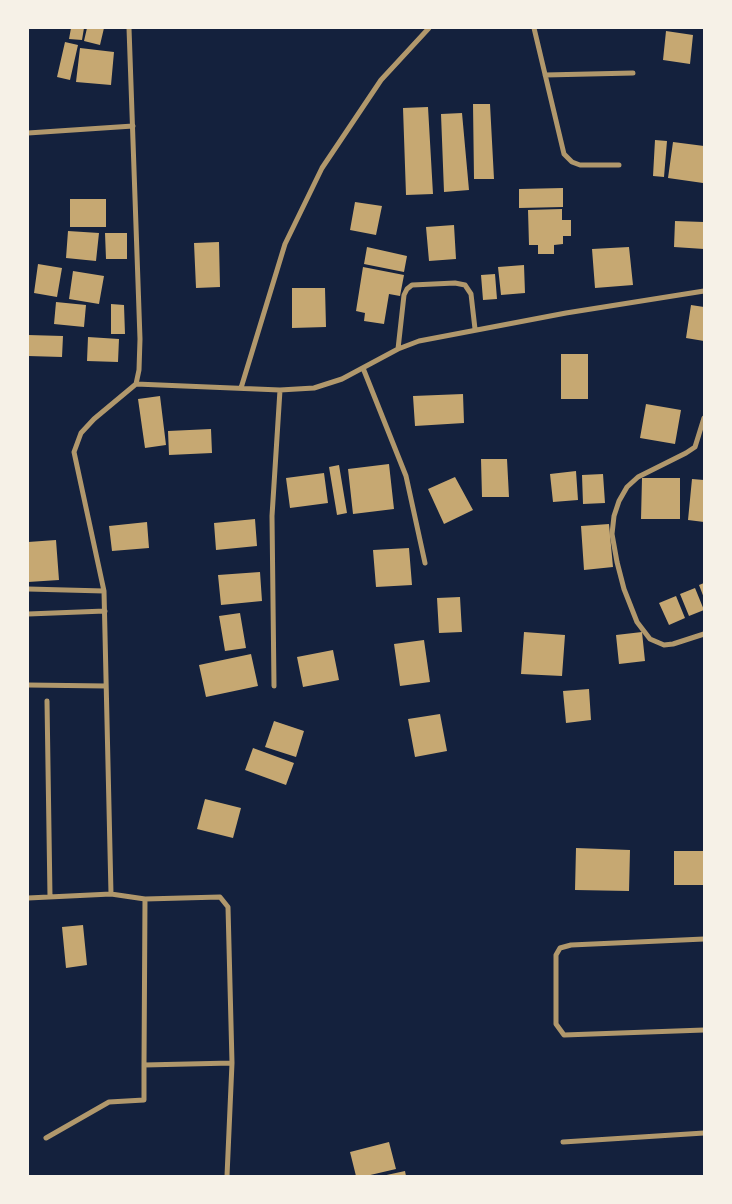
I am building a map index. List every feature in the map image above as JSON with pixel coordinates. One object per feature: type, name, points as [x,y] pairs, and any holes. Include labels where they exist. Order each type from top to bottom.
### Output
[{"type":"street","points":[[111,894],[104,591],[74,452],[80,433],[136,384],[139,370],[140,339],[129,28]]},
{"type":"street","points":[[241,388],[285,244],[322,168],[381,80],[429,28]]},
{"type":"street","points":[[534,28],[564,154],[567,158],[580,165],[620,166]]},
{"type":"street","points":[[545,75],[633,73]]},
{"type":"street","points":[[28,133],[133,126]]},
{"type":"street","points":[[398,349],[404,295],[407,288],[412,285],[455,283],[465,285],[471,294],[475,329]]},
{"type":"street","points":[[136,384],[280,390],[314,388],[328,384],[398,349],[419,341],[566,312],[704,290]]},
{"type":"street","points":[[363,368],[406,476],[425,563]]},
{"type":"street","points":[[274,686],[272,516],[280,390]]},
{"type":"street","points":[[704,419],[695,447],[638,477],[627,487],[619,501],[612,534],[624,589],[637,622],[650,639],[664,644],[673,644],[704,634]]},
{"type":"street","points":[[28,589],[104,591]]},
{"type":"street","points":[[28,614],[105,611]]},
{"type":"street","points":[[28,685],[106,686]]},
{"type":"street","points":[[47,701],[50,897]]},
{"type":"street","points":[[28,898],[111,894],[145,899],[220,897],[228,907],[232,1063],[227,1176]]},
{"type":"street","points":[[46,1138],[109,1102],[144,1100],[145,899]]},
{"type":"street","points":[[704,939],[571,945],[560,948],[556,955],[556,1024],[564,1036],[704,1030]]},
{"type":"street","points":[[144,1065],[232,1063]]},
{"type":"street","points":[[563,1142],[704,1133]]},
{"type":"building","points":[[71,28],[84,28],[82,40],[69,39]]},
{"type":"building","points":[[87,28],[104,28],[100,45],[84,41]]},
{"type":"building","points":[[666,31],[693,35],[690,64],[663,60]]},
{"type":"building","points":[[65,42],[78,45],[70,80],[57,77]]},
{"type":"building","points":[[80,48],[114,52],[111,85],[76,82]]},
{"type":"building","points":[[473,104],[490,104],[494,179],[474,179]]},
{"type":"building","points":[[428,107],[433,194],[406,195],[403,108]]},
{"type":"building","points":[[462,113],[469,190],[444,192],[441,114]]},
{"type":"building","points":[[655,140],[667,141],[664,177],[653,176]]},
{"type":"building","points":[[673,142],[704,146],[703,183],[668,178]]},
{"type":"building","points":[[563,188],[563,207],[519,208],[519,189]]},
{"type":"building","points":[[70,199],[106,199],[106,227],[70,227]]},
{"type":"building","points":[[355,202],[382,206],[376,235],[350,230]]},
{"type":"building","points":[[562,209],[562,220],[571,220],[571,236],[563,236],[563,244],[554,245],[554,254],[538,254],[538,245],[529,245],[528,210]]},
{"type":"building","points":[[675,221],[704,222],[704,249],[674,247]]},
{"type":"building","points":[[454,225],[456,259],[429,261],[426,227]]},
{"type":"building","points":[[68,231],[99,233],[96,261],[66,258]]},
{"type":"building","points":[[105,233],[127,233],[127,259],[106,259]]},
{"type":"building","points":[[219,242],[220,287],[196,288],[194,243]]},
{"type":"building","points":[[367,247],[407,256],[404,272],[364,264]]},
{"type":"building","points":[[629,247],[633,285],[595,288],[592,249]]},
{"type":"building","points":[[38,264],[62,268],[57,297],[34,293]]},
{"type":"building","points":[[524,265],[525,293],[501,295],[498,267]]},
{"type":"building","points":[[363,267],[404,275],[400,296],[389,294],[384,324],[364,321],[365,313],[356,311]]},
{"type":"building","points":[[73,271],[104,276],[99,304],[69,299]]},
{"type":"building","points":[[495,274],[497,299],[483,300],[481,275]]},
{"type":"building","points":[[292,288],[325,288],[326,327],[292,328]]},
{"type":"building","points":[[56,302],[86,305],[84,327],[54,324]]},
{"type":"building","points":[[111,304],[124,305],[125,334],[111,334]]},
{"type":"building","points":[[691,305],[704,307],[704,341],[686,338]]},
{"type":"building","points":[[28,335],[63,336],[62,357],[28,356]]},
{"type":"building","points":[[88,337],[119,339],[118,362],[87,361]]},
{"type":"building","points":[[561,354],[588,354],[588,399],[561,399]]},
{"type":"building","points":[[463,394],[464,423],[415,426],[413,396]]},
{"type":"building","points":[[160,396],[166,445],[145,448],[138,399]]},
{"type":"building","points":[[646,404],[681,410],[675,444],[640,438]]},
{"type":"building","points":[[211,429],[212,453],[169,455],[168,431]]},
{"type":"building","points":[[481,459],[507,459],[509,497],[482,497]]},
{"type":"building","points":[[389,464],[394,509],[353,514],[348,469]]},
{"type":"building","points":[[339,465],[347,513],[337,515],[329,467]]},
{"type":"building","points":[[576,471],[578,500],[553,502],[550,474]]},
{"type":"building","points":[[324,473],[328,503],[290,508],[286,478]]},
{"type":"building","points":[[603,474],[605,503],[583,504],[582,475]]},
{"type":"building","points":[[455,477],[473,510],[444,524],[428,489]]},
{"type":"building","points":[[642,478],[680,478],[680,519],[641,519]]},
{"type":"building","points":[[692,479],[704,480],[704,522],[688,520]]},
{"type":"building","points":[[255,519],[257,546],[216,550],[214,523]]},
{"type":"building","points":[[147,522],[149,548],[112,551],[109,526]]},
{"type":"building","points":[[609,524],[613,567],[584,570],[581,526]]},
{"type":"building","points":[[56,540],[59,580],[28,582],[28,542]]},
{"type":"building","points":[[409,548],[412,585],[376,587],[373,550]]},
{"type":"building","points":[[260,572],[262,601],[221,605],[218,575]]},
{"type":"building","points":[[704,583],[704,598],[699,585]]},
{"type":"building","points":[[695,588],[704,610],[689,616],[680,594]]},
{"type":"building","points":[[676,596],[685,618],[669,625],[659,603]]},
{"type":"building","points":[[460,597],[462,632],[439,633],[437,598]]},
{"type":"building","points":[[240,613],[246,648],[225,651],[219,616]]},
{"type":"building","points":[[524,632],[565,635],[562,676],[521,674]]},
{"type":"building","points":[[642,632],[645,661],[619,664],[616,635]]},
{"type":"building","points":[[424,640],[430,682],[400,686],[394,644]]},
{"type":"building","points":[[333,650],[339,680],[303,687],[297,657]]},
{"type":"building","points":[[251,654],[258,686],[206,697],[199,665]]},
{"type":"building","points":[[589,689],[591,720],[566,723],[563,691]]},
{"type":"building","points":[[440,714],[447,751],[415,757],[408,719]]},
{"type":"building","points":[[274,721],[304,731],[296,757],[265,747]]},
{"type":"building","points":[[253,748],[294,763],[286,785],[245,770]]},
{"type":"building","points":[[205,799],[241,808],[233,838],[197,829]]},
{"type":"building","points":[[576,848],[630,850],[629,891],[575,890]]},
{"type":"building","points":[[674,851],[704,851],[703,885],[674,885]]},
{"type":"building","points":[[83,925],[87,965],[66,968],[62,927]]},
{"type":"building","points":[[389,1142],[396,1169],[366,1176],[356,1176],[350,1152]]},
{"type":"building","points":[[405,1171],[406,1176],[382,1176]]}]
